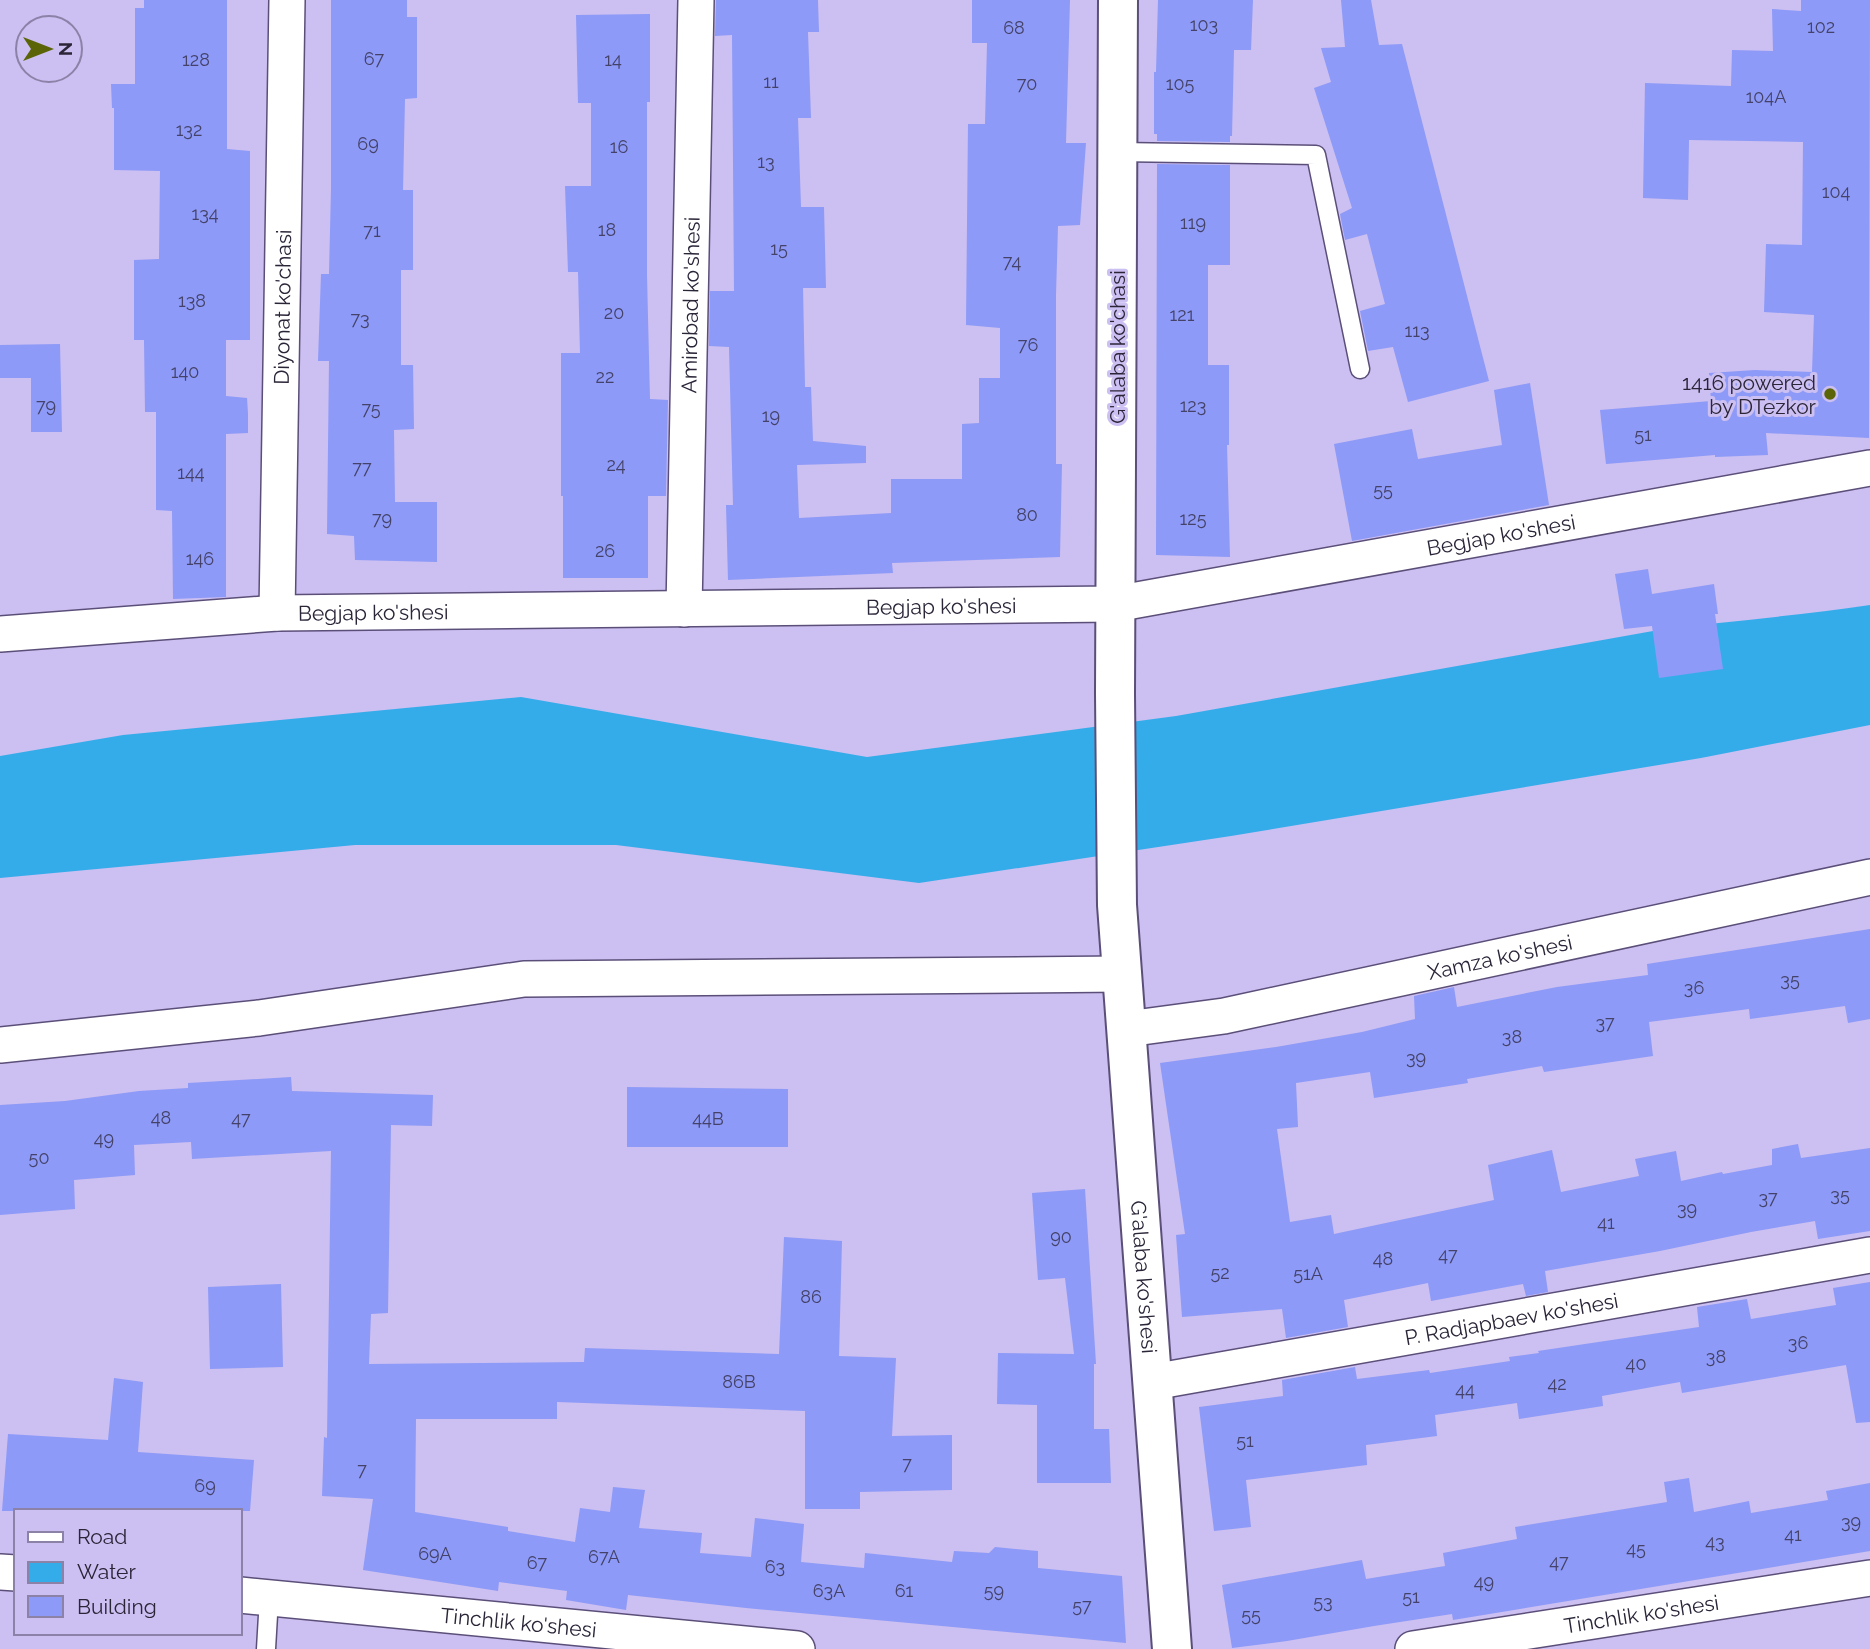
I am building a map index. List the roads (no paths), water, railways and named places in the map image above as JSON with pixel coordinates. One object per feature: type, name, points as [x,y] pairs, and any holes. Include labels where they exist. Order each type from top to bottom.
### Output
[{"type":"street","name":"Diyonat ko'chasi","points":[[277,613],[287,0]]},
{"type":"street","name":"Amirobad ko'shesi","points":[[684,609],[696,0]]},
{"type":"street","name":"G'alaba ko'chasi","points":[[1118,0],[1115,604],[1118,905]]},
{"type":"street","name":"Begjap ko'shesi","points":[[0,634],[277,613],[1115,604],[1870,468]]},
{"type":"street","name":"Xamza ko'shesi","points":[[1126,1029],[1224,1016],[1870,877]]},
{"type":"street","name":"G'alaba ko'shesi","points":[[1118,905],[1172,1649]]},
{"type":"street","points":[[0,1045],[259,1018],[524,979],[1123,974]]},
{"type":"street","name":"P. Radjapbaev ko'shesi","points":[[1153,1382],[1870,1255]]},
{"type":"street","name":"Tinchlik ko'shesi","points":[[1413,1649],[1870,1578]]},
{"type":"street","name":"Tinchlik ko'shesi","points":[[254,1596],[797,1649]]},
{"type":"lane","points":[[1118,152],[1316,155],[1360,369]]},
{"type":"lane","points":[[254,1596],[266,1649]]},
{"type":"water","points":[[1870,605],[1870,725],[1701,758],[1231,836],[919,883],[616,845],[355,845],[0,878],[0,756],[123,735],[521,697],[867,757],[1176,716],[1653,631]]},
{"type":"place","name":"1416 powered by DTezkor","points":[[1830,394]]}]
